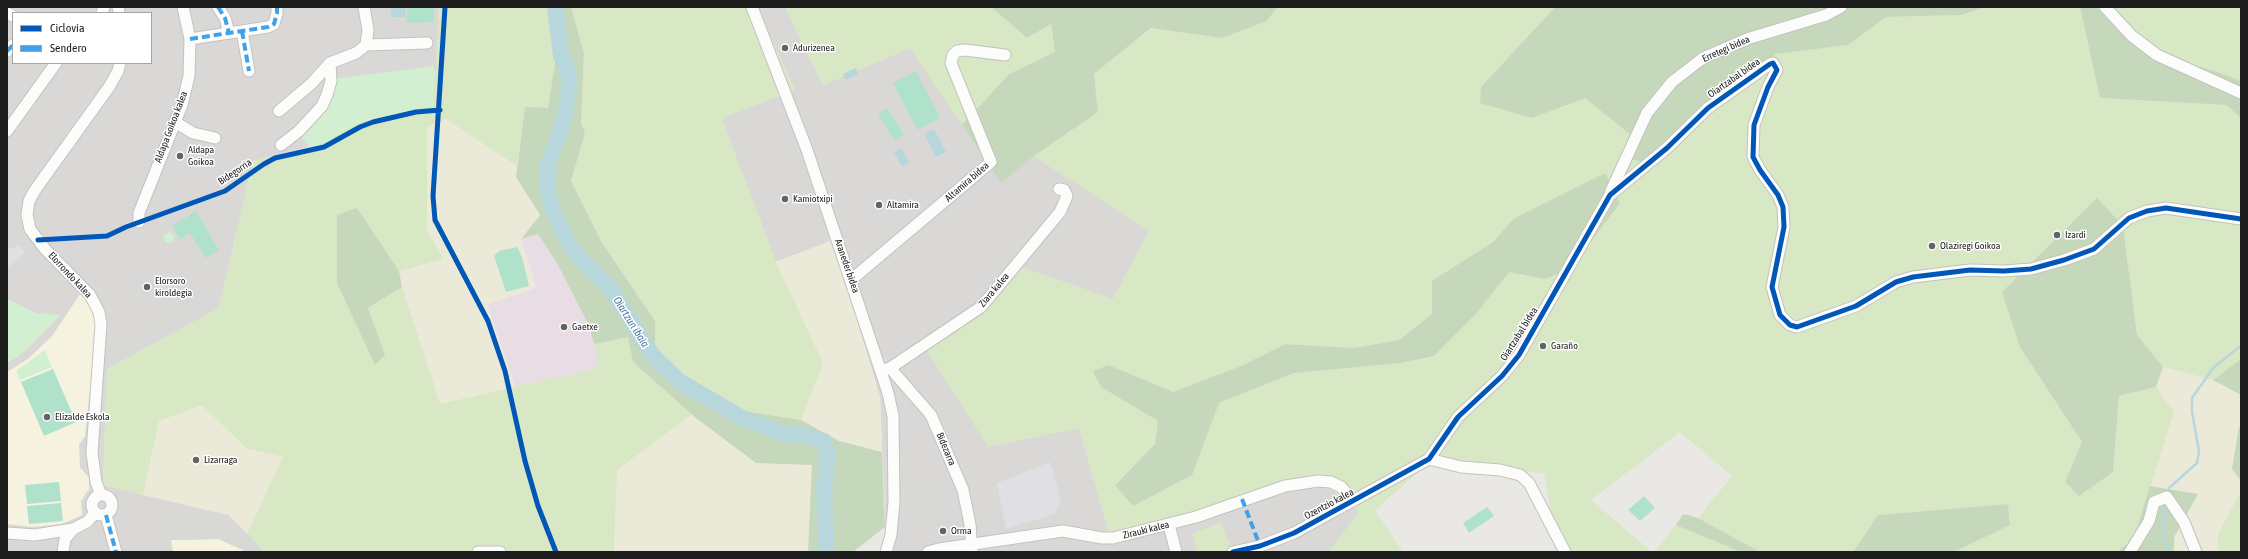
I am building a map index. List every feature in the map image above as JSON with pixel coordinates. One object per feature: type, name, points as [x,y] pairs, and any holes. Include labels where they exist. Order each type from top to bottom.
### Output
[{"type":"street","name":"Aldapa Goikoa kalea","points":[[139,222],[139,213],[182,105],[189,76],[190,39],[182,7]]},
{"type":"street","points":[[218,7],[225,18],[229,33]]},
{"type":"street","points":[[190,39],[268,27],[274,24],[278,14],[277,7]]},
{"type":"street","points":[[364,7],[368,30],[366,45]]},
{"type":"street","name":"Araneder bidea","points":[[752,7],[796,119],[851,280],[886,369],[893,416],[894,502],[891,535],[886,552]]},
{"type":"street","name":"Erretegi bidea","points":[[1610,195],[1647,113],[1672,82],[1709,55],[1747,39],[1826,15],[1840,7]]},
{"type":"street","points":[[2105,7],[2132,36],[2157,55],[2241,93]]},
{"type":"street","points":[[242,31],[249,71]]},
{"type":"street","points":[[279,111],[312,83],[330,63],[356,53],[366,45],[427,43]]},
{"type":"street","name":"Altamira bidea","points":[[851,280],[991,162],[952,63],[952,55],[957,51],[965,50],[1005,55]]},
{"type":"street","points":[[281,145],[303,127],[322,106],[328,95],[331,81],[330,63]]},
{"type":"street","points":[[7,131],[55,64]]},
{"type":"street","name":"Elorrondo kalea","points":[[101,495],[96,482],[92,453],[101,324],[99,312],[90,295],[45,249],[30,229],[26,215],[29,201],[109,87],[118,71],[120,64]]},
{"type":"street","name":"Oiartzabal bidea","points":[[1429,460],[1458,417],[1502,376],[1519,355],[1610,195],[1667,148],[1708,108],[1770,64],[1773,64],[1777,70],[1768,87],[1754,125],[1753,157],[1760,170],[1775,190],[1783,208],[1784,226],[1772,287],[1780,315],[1790,325],[1797,327],[1856,306],[1896,282],[1913,277],[1970,270],[2004,271],[2031,269],[2064,260],[2094,249],[2129,218],[2147,211],[2166,208],[2241,219]]},
{"type":"street","points":[[175,122],[193,133],[215,138]]},
{"type":"street","name":"Ziara kalea","points":[[886,369],[980,307],[1060,212],[1067,196],[1064,190],[1059,189]]},
{"type":"street","name":"Bidezarra","points":[[886,369],[931,415],[963,490],[972,548]]},
{"type":"street","points":[[1429,460],[1461,467],[1500,470],[1520,475],[1529,483],[1565,552]]},
{"type":"street","name":"Ozentzio kalea","points":[[1234,552],[1260,546],[1294,533],[1429,460]]},
{"type":"street","name":"Zirauki kalea","points":[[928,552],[972,548],[1063,531],[1102,538],[1113,538],[1169,525],[1270,490],[1318,481],[1336,484],[1348,493],[1353,500]]},
{"type":"street","points":[[7,534],[36,535],[73,529],[87,522],[101,514],[112,508],[112,502],[107,496],[101,495],[94,498],[92,503],[101,514],[116,552]]},
{"type":"street","points":[[2130,552],[2149,521],[2154,502],[2167,497],[2184,522],[2196,552]]},
{"type":"street","points":[[1169,525],[1176,552]]},
{"type":"street","points":[[63,552],[65,540],[73,529]]},
{"type":"street","name":"Araneder bidea","points":[[891,535],[896,552]]},
{"type":"street","points":[[478,552],[500,552]]},
{"type":"shaded area","points":[[7,7],[439,7],[436,71],[334,79],[335,95],[311,146],[253,161],[219,308],[107,369],[103,485],[229,515],[265,552],[7,552]]},
{"type":"shaded area","points":[[757,7],[785,7],[823,85],[910,48],[1001,182],[1034,156],[1149,231],[1113,299],[1023,268],[1079,428],[1109,532],[1214,510],[1313,474],[1359,512],[1329,552],[887,552],[880,397],[833,240],[776,262],[721,118],[795,90]]},
{"type":"shaded area","points":[[538,234],[557,263],[589,326],[600,368],[515,387],[487,304],[536,288],[521,239]]},
{"type":"shaded area","points":[[19,245],[25,253],[7,268],[7,250]]},
{"type":"shaded area","points":[[217,289],[215,305],[129,353],[125,345]]},
{"type":"shaded area","name":"Elizalde Eskola","points":[[81,293],[88,299],[96,315],[96,334],[85,436],[79,445],[80,467],[89,478],[89,489],[81,501],[82,515],[62,524],[32,527],[7,524],[7,372],[28,359],[52,336]]},
{"type":"shaded area","points":[[1050,462],[1061,499],[1055,514],[1006,529],[997,483]]},
{"type":"shaded area","points":[[936,492],[936,520],[912,524],[916,493]]},
{"type":"shaded area","points":[[169,514],[224,522],[247,534],[265,552],[247,552],[219,539],[171,540]]},
{"type":"shaded area","points":[[1063,538],[1090,544],[1089,552],[1045,552],[1046,545]]},
{"type":"shaded area","points":[[219,539],[247,552],[173,552],[171,540]]},
{"type":"shaded area","points":[[1033,539],[1034,547],[996,552],[994,545]]},
{"type":"shaded area","points":[[1094,542],[1113,543],[1114,549],[1093,549]]},
{"type":"green space","points":[[407,7],[434,7],[434,22],[407,23]]},
{"type":"green space","points":[[439,7],[548,7],[556,57],[548,109],[525,108],[517,166],[446,119],[427,127],[427,231],[444,259],[399,271],[357,208],[337,283],[384,354],[368,308],[402,287],[440,404],[599,368],[594,344],[628,336],[633,362],[692,414],[617,470],[614,552],[265,552],[247,534],[283,457],[246,448],[202,405],[159,421],[143,495],[103,485],[107,369],[219,308],[253,161],[325,144],[350,126],[364,121],[419,111],[436,71]]},
{"type":"green space","points":[[548,7],[571,7],[584,53],[581,123],[585,133],[571,181],[601,241],[655,321],[655,351],[718,407],[801,420],[839,441],[882,452],[885,527],[853,552],[808,552],[812,465],[756,463],[696,418],[633,362],[628,337],[594,344],[589,326],[557,263],[538,234],[521,239],[540,215],[516,177],[525,107],[548,108],[556,57]]},
{"type":"green space","points":[[571,7],[757,7],[795,90],[722,118],[776,262],[823,363],[801,420],[718,407],[655,351],[655,321],[601,241],[571,181],[585,133],[581,123],[584,53]]},
{"type":"green space","points":[[785,7],[991,7],[1027,38],[1051,24],[1055,52],[1009,74],[962,125],[910,48],[823,85]]},
{"type":"green space","points":[[991,7],[1277,7],[1267,21],[1222,38],[1151,28],[1094,74],[1098,112],[1034,156],[1001,183],[962,125],[1009,74],[1055,52],[1051,24],[1027,38]]},
{"type":"green space","points":[[1277,7],[1555,7],[1481,87],[1532,118],[1585,97],[1632,136],[1650,164],[1776,54],[1848,45],[1886,17],[1961,15],[1985,7],[2080,7],[2100,98],[2226,105],[2241,118],[2241,359],[2213,380],[2163,367],[2137,335],[2123,226],[2020,347],[2082,442],[2065,482],[2113,472],[2119,396],[2156,387],[2174,412],[2134,538],[2117,552],[1954,552],[2010,525],[2008,504],[1878,515],[1853,552],[1760,552],[1698,518],[1732,476],[1680,432],[1591,500],[1652,552],[1558,552],[1544,473],[1426,465],[1375,510],[1403,552],[1329,552],[1359,512],[1313,474],[1214,510],[1109,532],[1079,428],[988,447],[924,346],[1023,268],[1113,299],[1149,231],[1034,156],[1098,112],[1094,74],[1152,28],[1222,38],[1267,21]],"holes":[[[1605,173],[1545,279],[1509,271],[1476,314],[1434,356],[1401,363],[1294,373],[1219,403],[1115,484],[1155,444],[1158,421],[1101,387],[1109,365],[1173,392],[1241,366],[1285,344],[1354,348],[1399,340],[1432,314],[1433,281],[1493,242],[1513,219]]]},
{"type":"green space","points":[[1555,7],[1985,7],[1961,15],[1886,17],[1848,45],[1776,54],[1650,164],[1631,159],[1632,136],[1585,98],[1532,118],[1480,103],[1481,87]]},
{"type":"green space","points":[[2080,7],[2096,7],[2144,50],[2218,72],[2241,81],[2241,118],[2226,105],[2100,98]]},
{"type":"green space","points":[[2096,7],[2241,7],[2241,81],[2218,72],[2144,50]]},
{"type":"green space","points":[[434,66],[434,108],[364,121],[350,126],[325,144],[309,147],[300,136],[321,113],[335,93],[334,79]]},
{"type":"green space","points":[[916,71],[940,118],[917,130],[893,83]]},
{"type":"green space","points":[[887,108],[904,134],[895,141],[878,114]]},
{"type":"green space","points":[[446,119],[517,166],[516,177],[540,215],[521,239],[536,288],[487,304],[515,387],[440,404],[399,271],[444,259],[427,231],[427,128]]},
{"type":"green space","points":[[1605,173],[1620,203],[1570,269],[1545,279],[1509,272],[1476,314],[1434,356],[1401,363],[1294,373],[1219,403],[1192,475],[1133,506],[1115,485],[1155,444],[1158,421],[1101,387],[1093,371],[1109,365],[1173,392],[1241,366],[1285,344],[1354,348],[1399,340],[1432,314],[1432,281],[1493,242],[1513,219]]},
{"type":"green space","points":[[2097,198],[2123,226],[2137,335],[2163,367],[2156,387],[2119,396],[2113,472],[2079,496],[2065,482],[2082,442],[2020,347],[2002,292]]},
{"type":"green space","points":[[357,208],[399,271],[402,287],[368,308],[385,355],[375,365],[337,283],[337,215]]},
{"type":"green space","points":[[196,211],[219,250],[206,258],[190,233],[180,239],[172,226]]},
{"type":"green space","points":[[169,232],[173,234],[175,238],[173,242],[169,244],[165,242],[163,238],[165,234]]},
{"type":"green space","points":[[833,240],[880,397],[882,452],[839,441],[801,420],[823,363],[776,262]]},
{"type":"green space","points":[[517,247],[522,257],[529,286],[506,292],[494,256],[499,251]]},
{"type":"green space","points":[[7,299],[36,313],[61,315],[25,351],[7,364]]},
{"type":"green space","points":[[45,350],[52,367],[20,380],[16,371]]},
{"type":"green space","points":[[2241,359],[2241,395],[2213,380]]},
{"type":"green space","points":[[2163,367],[2213,380],[2241,395],[2241,422],[2232,469],[2241,481],[2241,491],[2217,536],[2219,552],[2174,552],[2174,537],[2198,494],[2150,486],[2174,412],[2156,387]]},
{"type":"green space","points":[[53,369],[76,422],[44,436],[21,382]]},
{"type":"green space","points":[[202,405],[246,448],[283,457],[247,534],[229,515],[143,495],[159,421]]},
{"type":"green space","points":[[692,414],[756,463],[812,465],[808,552],[614,552],[617,470]]},
{"type":"green space","points":[[2239,427],[2241,427],[2241,481],[2232,469]]},
{"type":"green space","points":[[59,482],[61,501],[27,504],[25,485]]},
{"type":"green space","points":[[2150,486],[2198,494],[2174,537],[2174,552],[2117,552],[2134,538]]},
{"type":"green space","points":[[2241,491],[2241,552],[2219,552],[2217,536]]},
{"type":"green space","points":[[1644,496],[1655,508],[1640,521],[1628,510]]},
{"type":"green space","points":[[61,503],[63,521],[29,524],[27,506]]},
{"type":"green space","points":[[2008,504],[2010,525],[1954,552],[1853,552],[1878,515]]},
{"type":"green space","points":[[1487,507],[1494,516],[1469,533],[1463,523]]},
{"type":"green space","points":[[1683,514],[1698,518],[1760,552],[1741,552],[1676,525]]},
{"type":"green space","points":[[1221,522],[1231,549],[1218,552],[1198,552],[1192,534]]},
{"type":"green space","points":[[1676,525],[1741,552],[1654,552]]},
{"type":"water","points":[[391,7],[405,7],[406,17],[391,17]]},
{"type":"water","points":[[856,68],[858,74],[846,80],[843,74]]},
{"type":"water","points":[[934,129],[946,152],[936,157],[924,134]]},
{"type":"water","points":[[902,148],[909,163],[902,167],[894,152]]},
{"type":"waterway","name":"Oiartzun ibaia","points":[[555,7],[561,56],[567,67],[570,81],[564,120],[548,164],[547,186],[550,203],[568,243],[579,257],[611,289],[652,355],[679,381],[742,418],[783,433],[807,436],[824,441],[828,457],[824,489],[826,552]]},
{"type":"waterway","points":[[2169,488],[2197,463],[2199,451],[2192,412],[2192,398],[2214,367],[2241,346]]},
{"type":"waterway","points":[[2163,507],[2164,540],[2169,552]]},
{"type":"marked path","points":[[218,7],[225,18],[229,33]]},
{"type":"marked path","points":[[190,39],[268,27],[274,24],[277,7]]},
{"type":"marked path","points":[[242,31],[249,71]]},
{"type":"marked path","points":[[7,51],[12,46]]},
{"type":"marked path","points":[[1242,499],[1260,546]]},
{"type":"marked path","points":[[106,515],[116,552]]},
{"type":"cycle path","points":[[445,7],[433,196],[435,220],[488,321],[505,371],[525,461],[538,506],[556,552]]},
{"type":"cycle path","points":[[1233,552],[1260,546],[1294,533],[1429,459],[1458,417],[1502,376],[1519,355],[1610,195],[1667,148],[1708,108],[1773,63],[1777,70],[1768,87],[1754,125],[1753,157],[1760,170],[1778,195],[1783,207],[1784,227],[1772,287],[1780,315],[1790,325],[1797,327],[1856,306],[1896,282],[1913,277],[1970,270],[2004,271],[2031,269],[2064,260],[2094,249],[2129,218],[2147,211],[2166,208],[2241,219]]},
{"type":"cycle path","name":"Bidegorria","points":[[38,240],[107,236],[126,227],[225,191],[275,158],[324,147],[360,127],[373,122],[416,112],[440,110]]},
{"type":"place","name":"Adurizenea","points":[[785,48]]},
{"type":"place","name":"Aldapa Goikoa","points":[[180,156]]},
{"type":"place","name":"Kamiotxipi","points":[[785,199]]},
{"type":"place","name":"Altamira","points":[[879,205]]},
{"type":"place","name":"Izardi","points":[[2057,235]]},
{"type":"place","name":"Olaziregi Goikoa","points":[[1932,246]]},
{"type":"place","name":"Elorsoro kiroldegia","points":[[147,287]]},
{"type":"place","name":"Gaetxe","points":[[564,327]]},
{"type":"place","name":"Garaño","points":[[1543,346]]},
{"type":"place","name":"Elizalde Eskola","points":[[47,417]]},
{"type":"place","name":"Lizarraga","points":[[196,460]]},
{"type":"place","name":"Orma","points":[[943,531]]}]
